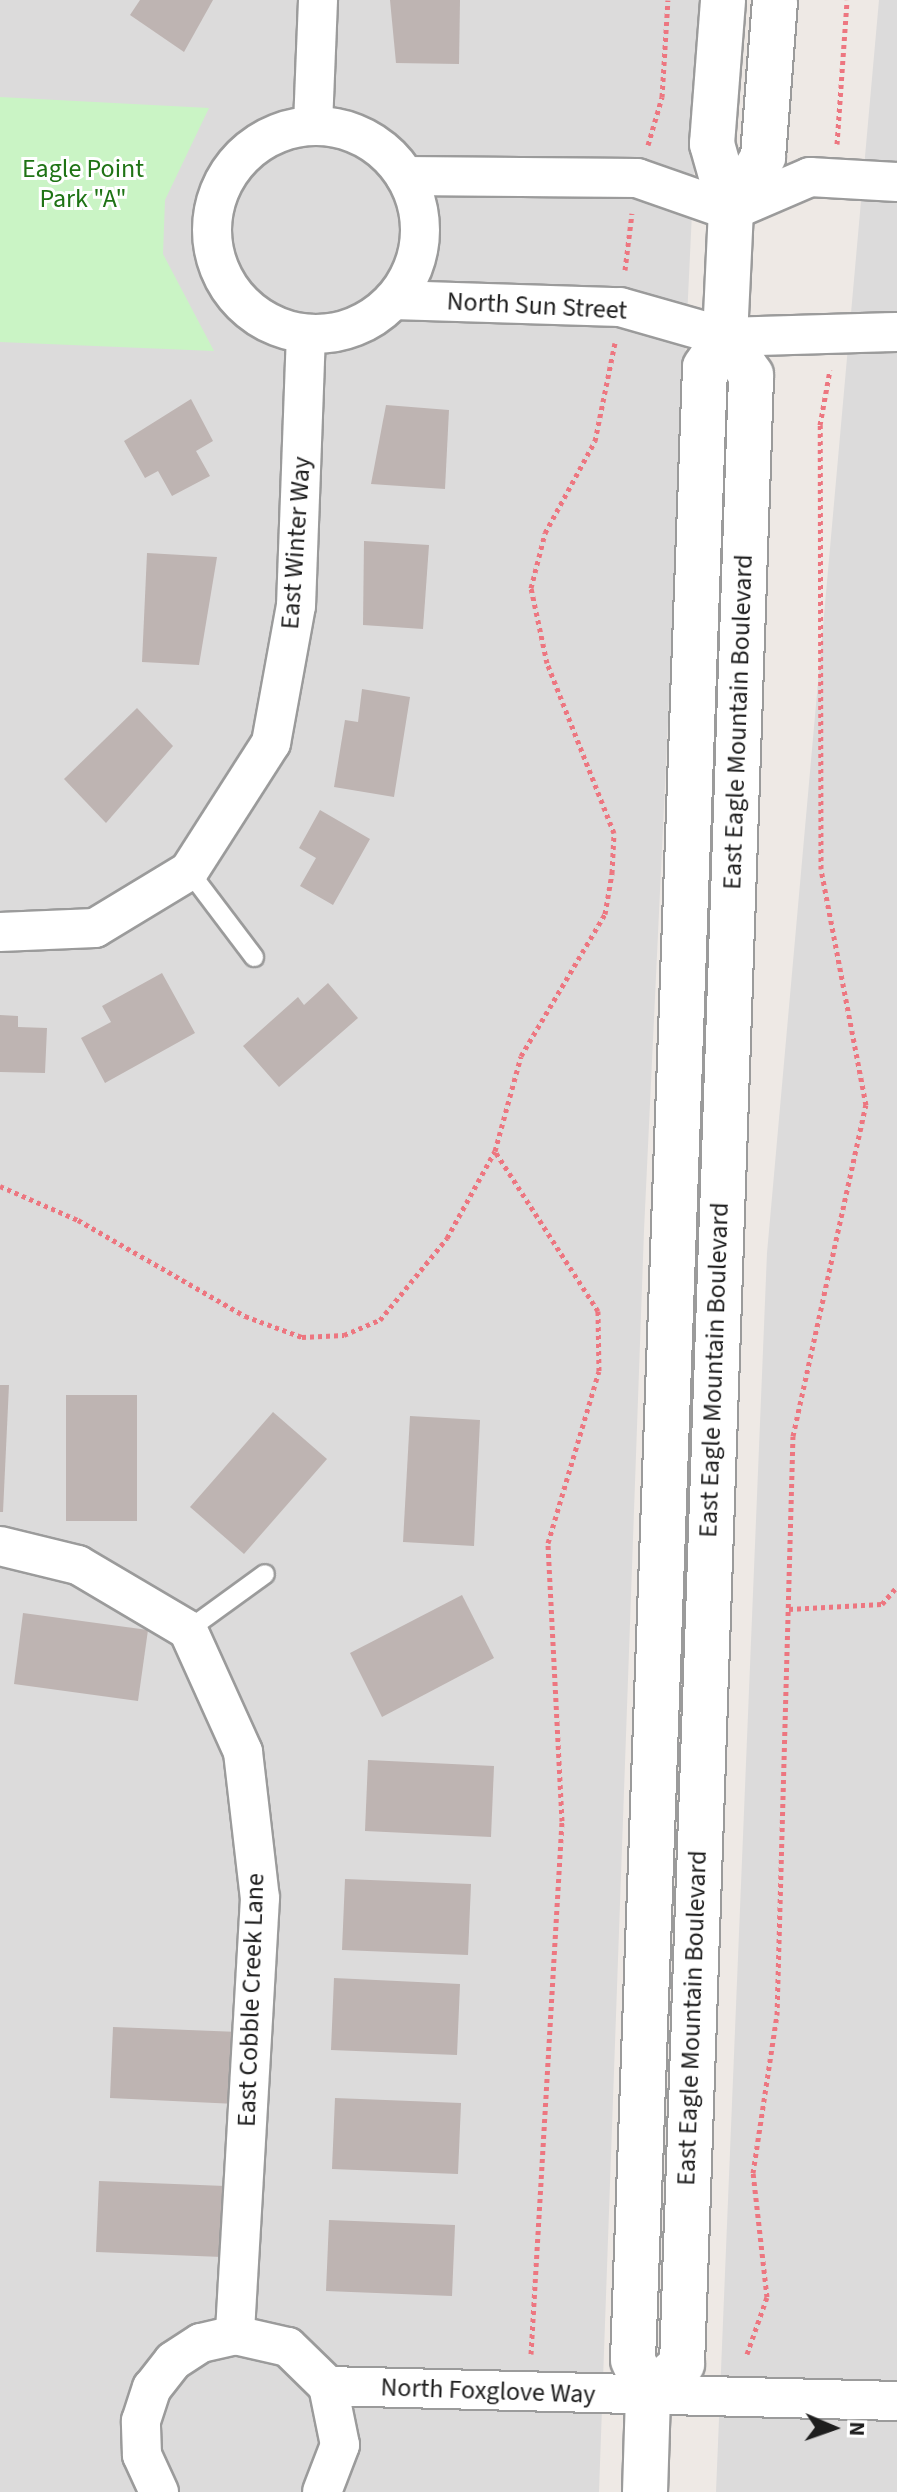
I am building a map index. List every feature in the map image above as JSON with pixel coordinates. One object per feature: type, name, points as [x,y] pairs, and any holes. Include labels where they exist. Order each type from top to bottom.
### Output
[{"type":"street","points":[[313,125],[318,0]]},
{"type":"street","name":"East Eagle Mountain Boulevard","points":[[645,2492],[648,2395],[633,2360],[705,367],[725,337],[731,211],[712,144],[723,0]]},
{"type":"street","name":"East Eagle Mountain Boulevard","points":[[731,211],[763,157],[775,0]]},
{"type":"street","points":[[313,125],[360,135],[405,176],[420,241],[393,300],[349,329],[306,334],[280,328],[237,299],[212,237],[216,199],[231,169],[263,140],[313,125]]},
{"type":"street","points":[[405,176],[637,178],[731,211],[810,177],[897,182]]},
{"type":"street","name":"North Sun Street","points":[[393,300],[620,307],[725,337],[897,332]]},
{"type":"street","name":"East Winter Way","points":[[189,871],[271,743],[296,606],[306,334]]},
{"type":"street","points":[[0,932],[95,928],[189,871]]},
{"type":"street","points":[[0,1546],[78,1565],[188,1630]]},
{"type":"street","name":"East Cobble Creek Lane","points":[[188,1630],[243,1752],[260,1898],[235,2335]]},
{"type":"street","points":[[159,2492],[142,2455],[141,2421],[152,2388],[173,2361],[201,2343],[235,2335],[288,2347],[328,2386],[340,2445],[322,2492]]},
{"type":"street","name":"North Foxglove Way","points":[[328,2386],[897,2401]]},
{"type":"lane","points":[[189,871],[254,957]]},
{"type":"lane","points":[[188,1630],[265,1574]]},
{"type":"path","points":[[0,1186],[78,1220],[245,1316],[302,1337],[344,1335],[380,1320],[447,1238],[495,1151],[521,1056],[605,914],[612,873],[614,833],[547,663],[531,588],[545,533],[595,441],[620,307],[637,178],[662,97],[668,0]]},
{"type":"path","points":[[837,150],[847,0]]},
{"type":"path","points":[[747,2354],[767,2297],[753,2173],[777,2015],[793,1436],[866,1105],[821,869],[820,425],[830,365]]},
{"type":"path","points":[[495,1151],[598,1311],[599,1371],[548,1543],[562,1821],[531,2360]]},
{"type":"path","points":[[789,1609],[882,1604],[897,1587]]},
{"type":"shaded area","points":[[0,0],[702,0],[644,1231],[599,2492],[0,2492]]},
{"type":"shaded area","points":[[879,0],[897,0],[897,2492],[716,2492],[767,1253]]},
{"type":"green space","name":"Eagle Point Park \"A\"","points":[[0,97],[209,108],[165,200],[163,254],[214,351],[0,342]]},
{"type":"building","points":[[140,0],[213,0],[184,52],[130,15]]},
{"type":"building","points":[[390,0],[460,0],[459,64],[396,63]]},
{"type":"building","points":[[191,399],[213,441],[196,451],[210,476],[172,496],[158,471],[145,478],[124,441]]},
{"type":"building","points":[[386,405],[449,410],[445,489],[371,484]]},
{"type":"building","points":[[364,541],[429,545],[423,629],[363,625]]},
{"type":"building","points":[[147,553],[217,557],[199,665],[142,662]]},
{"type":"building","points":[[362,689],[410,697],[394,797],[334,787],[345,720],[358,722]]},
{"type":"building","points":[[137,708],[173,746],[106,823],[64,779]]},
{"type":"building","points":[[320,810],[370,839],[333,905],[300,886],[316,858],[299,848]]},
{"type":"building","points":[[162,973],[195,1033],[105,1083],[81,1038],[111,1022],[102,1006]]},
{"type":"building","points":[[328,983],[358,1018],[279,1087],[243,1046],[298,997],[304,1005]]},
{"type":"building","points":[[0,1015],[18,1016],[18,1027],[47,1028],[45,1073],[0,1072]]},
{"type":"building","points":[[0,1385],[9,1385],[3,1512],[0,1512]]},
{"type":"building","points":[[66,1395],[137,1395],[137,1521],[66,1521]]},
{"type":"building","points":[[273,1412],[327,1459],[244,1554],[190,1507]]},
{"type":"building","points":[[410,1416],[480,1420],[474,1546],[403,1542]]},
{"type":"building","points":[[462,1595],[494,1658],[382,1717],[350,1653]]},
{"type":"building","points":[[23,1613],[148,1630],[138,1701],[14,1684]]},
{"type":"building","points":[[368,1760],[494,1766],[491,1837],[365,1831]]},
{"type":"building","points":[[345,1879],[471,1884],[468,1955],[342,1950]]},
{"type":"building","points":[[334,1978],[460,1984],[457,2055],[331,2050]]},
{"type":"building","points":[[113,2027],[239,2032],[236,2104],[110,2098]]},
{"type":"building","points":[[335,2098],[461,2103],[458,2174],[332,2169]]},
{"type":"building","points":[[99,2181],[225,2186],[222,2257],[96,2252]]},
{"type":"building","points":[[329,2220],[455,2225],[452,2296],[326,2291]]}]
